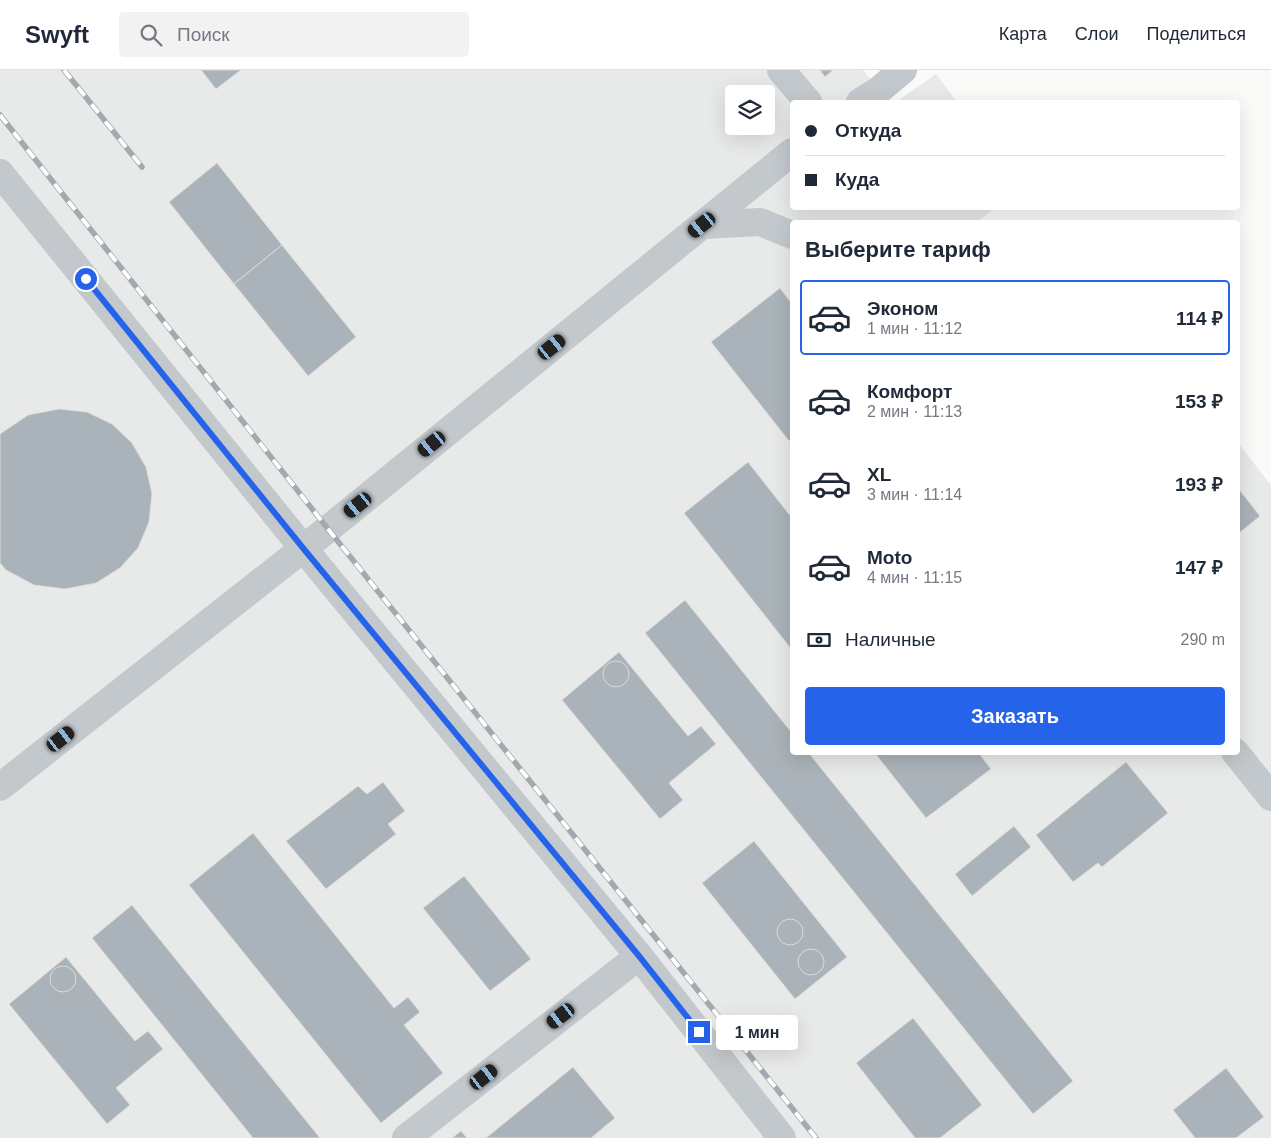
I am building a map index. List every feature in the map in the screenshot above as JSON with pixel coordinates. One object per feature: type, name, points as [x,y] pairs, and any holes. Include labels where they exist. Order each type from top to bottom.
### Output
[{"type":"lane","points":[[780,70],[806,100]]},
{"type":"lane","points":[[863,100],[879,90],[903,70]]},
{"type":"lane","points":[[0,787],[303,548],[790,154]]},
{"type":"lane","points":[[4,188],[639,956],[782,1138]]},
{"type":"lane","points":[[702,225],[760,222],[790,234]]},
{"type":"lane","points":[[1237,755],[1271,797]]},
{"type":"lane","points":[[406,1138],[639,956]]},
{"type":"shaded area","points":[[0,70],[820,70],[825,77],[833,70],[863,70],[887,100],[790,100],[790,210],[992,210],[980,220],[790,220],[790,755],[1240,755],[1240,446],[1271,485],[1271,1138],[0,1138]]},
{"type":"shaded area","points":[[936,74],[956,100],[899,100]]},
{"type":"building","points":[[201,70],[241,70],[216,89]]},
{"type":"building","points":[[820,70],[833,70],[825,77]]},
{"type":"building","points":[[217,163],[282,245],[234,284],[169,202]]},
{"type":"building","points":[[282,245],[356,337],[308,376],[234,284]]},
{"type":"building","points":[[780,288],[790,301],[789,441],[711,342]]},
{"type":"building","points":[[59,409],[87,412],[112,424],[132,443],[146,467],[152,494],[149,522],[138,548],[120,568],[96,583],[65,589],[34,585],[6,570],[0,563],[0,434],[28,415]]},
{"type":"building","points":[[748,462],[790,515],[790,647],[684,513]]},
{"type":"building","points":[[1240,491],[1260,516],[1240,532]]},
{"type":"building","points":[[685,600],[790,731],[790,755],[810,755],[1073,1081],[1033,1114],[645,633]]},
{"type":"building","points":[[619,652],[688,736],[701,726],[716,744],[669,783],[683,800],[660,819],[562,700]]},
{"type":"building","points":[[616,661],[625,665],[629,674],[625,683],[616,687],[607,683],[603,674],[607,665]]},
{"type":"building","points":[[876,755],[980,755],[991,769],[926,818]]},
{"type":"building","points":[[1126,762],[1168,813],[1102,867],[1098,863],[1073,882],[1036,835]]},
{"type":"building","points":[[383,782],[405,811],[388,824],[396,834],[326,889],[286,841],[358,786],[367,794]]},
{"type":"building","points":[[1014,826],[1031,847],[972,896],[955,874]]},
{"type":"building","points":[[253,833],[394,1008],[408,997],[420,1012],[404,1025],[443,1073],[381,1123],[189,885]]},
{"type":"building","points":[[754,841],[847,957],[795,999],[702,883]]},
{"type":"building","points":[[464,876],[531,959],[490,991],[423,908]]},
{"type":"building","points":[[132,905],[320,1138],[253,1138],[92,938]]},
{"type":"building","points":[[790,919],[799,923],[803,932],[799,941],[790,945],[781,941],[777,932],[781,923]]},
{"type":"building","points":[[811,949],[820,953],[824,962],[820,971],[811,975],[802,971],[798,962],[802,953]]},
{"type":"building","points":[[66,957],[135,1041],[148,1031],[163,1049],[116,1088],[130,1105],[107,1124],[9,1004]]},
{"type":"building","points":[[63,966],[72,970],[76,979],[72,988],[63,992],[54,988],[50,979],[54,970]]},
{"type":"building","points":[[913,1018],[982,1105],[940,1138],[915,1138],[856,1063]]},
{"type":"building","points":[[573,1067],[615,1118],[591,1138],[486,1138]]},
{"type":"building","points":[[1226,1068],[1264,1117],[1236,1138],[1195,1138],[1173,1110]]},
{"type":"building","points":[[461,1131],[467,1138],[452,1138]]},
{"type":"railway","points":[[64,70],[142,167]]},
{"type":"railway","points":[[0,115],[328,529],[816,1138]]},
{"type":"route","points":[[86,279],[303,548],[639,956],[699,1032]]}]
